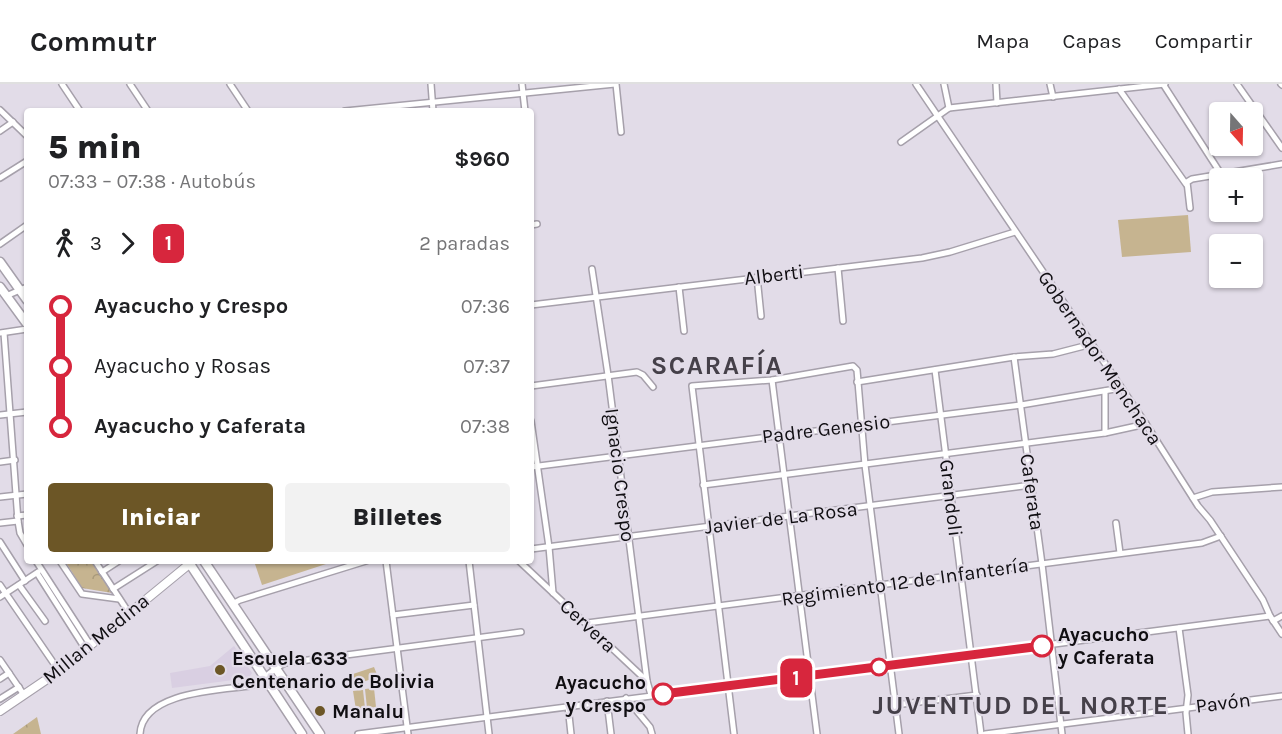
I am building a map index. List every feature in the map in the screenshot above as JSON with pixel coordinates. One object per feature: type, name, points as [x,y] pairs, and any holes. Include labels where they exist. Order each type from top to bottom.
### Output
[{"type":"main road","points":[[0,262],[23,288]]},
{"type":"main road","points":[[0,287],[24,322]]},
{"type":"main road","points":[[191,564],[302,734]]},
{"type":"main road","points":[[206,564],[320,734]]},
{"type":"street","points":[[62,84],[78,108]]},
{"type":"street","points":[[130,84],[146,108]]},
{"type":"street","points":[[230,84],[246,108]]},
{"type":"street","points":[[430,84],[433,108]]},
{"type":"street","points":[[522,84],[525,108]]},
{"type":"street","points":[[378,108],[615,84],[621,132]]},
{"type":"street","name":"Gobernador Menchaca","points":[[916,84],[1146,424],[1193,498],[1221,536],[1263,600],[1282,634]]},
{"type":"street","points":[[944,84],[949,108]]},
{"type":"street","points":[[996,84],[998,103]]},
{"type":"street","points":[[1050,84],[1053,97]]},
{"type":"street","points":[[901,142],[949,108],[1053,97],[1105,87],[1119,89],[1163,84],[1217,168]]},
{"type":"street","points":[[1237,84],[1282,148]]},
{"type":"street","points":[[1119,89],[1186,184],[1190,208]]},
{"type":"street","points":[[0,110],[24,133]]},
{"type":"street","points":[[0,131],[13,122]]},
{"type":"street","points":[[0,178],[24,163]]},
{"type":"street","points":[[1258,168],[1282,164]]},
{"type":"street","points":[[1186,184],[1192,179],[1209,176]]},
{"type":"street","points":[[0,244],[24,227]]},
{"type":"street","name":"Alberti","points":[[534,305],[932,256],[1015,232]]},
{"type":"street","points":[[838,268],[843,321]]},
{"type":"street","name":"Ignacio Crespo","points":[[592,269],[608,375],[647,681]]},
{"type":"street","points":[[757,277],[761,316]]},
{"type":"street","points":[[679,287],[684,331]]},
{"type":"street","points":[[6,296],[23,288]]},
{"type":"street","points":[[24,327],[2,333],[15,460],[18,519],[20,533],[24,540]]},
{"type":"street","points":[[856,382],[1014,357],[1053,354],[1092,344]]},
{"type":"street","name":"Caferata","points":[[1014,357],[1062,734]]},
{"type":"street","points":[[734,734],[692,386],[772,380],[851,366],[855,367],[899,734]]},
{"type":"street","name":"Grandoli","points":[[935,370],[960,575],[983,734]]},
{"type":"street","points":[[534,386],[640,373],[653,387]]},
{"type":"street","points":[[772,380],[817,734]]},
{"type":"street","name":"Padre Genesio","points":[[534,467],[1021,405],[1121,388]]},
{"type":"street","points":[[1105,392],[1105,433]]},
{"type":"street","points":[[0,415],[24,412]]},
{"type":"street","points":[[703,485],[1026,444],[1105,433],[1146,424]]},
{"type":"street","points":[[0,462],[15,460]]},
{"type":"street","points":[[534,467],[549,547],[553,593]]},
{"type":"street","name":"Javier de La Rosa","points":[[534,549],[1030,485]]},
{"type":"street","points":[[1193,498],[1212,492],[1282,488]]},
{"type":"street","points":[[0,497],[24,494]]},
{"type":"street","points":[[0,523],[24,516]]},
{"type":"street","points":[[1116,523],[1120,553]]},
{"type":"street","points":[[20,533],[24,532]]},
{"type":"street","name":"Regimiento 12 de Infantería","points":[[587,623],[1202,543],[1221,536]]},
{"type":"street","points":[[0,542],[45,621]]},
{"type":"street","points":[[62,564],[81,594],[119,599]]},
{"type":"street","points":[[97,564],[129,613]]},
{"type":"street","points":[[102,572],[114,564]]},
{"type":"street","points":[[113,590],[152,564]]},
{"type":"street","name":"Millan Medina","points":[[0,711],[59,671],[188,564]]},
{"type":"street","points":[[232,604],[356,564]]},
{"type":"street","points":[[386,564],[408,731]]},
{"type":"street","points":[[469,564],[489,734]]},
{"type":"street","name":"Cervera","points":[[522,564],[647,681]]},
{"type":"street","points":[[3,595],[22,583],[39,566],[88,648]]},
{"type":"street","points":[[0,585],[3,595],[59,671]]},
{"type":"street","points":[[393,615],[474,605]]},
{"type":"street","points":[[358,734],[408,731],[486,717],[626,698],[1282,616]]},
{"type":"street","points":[[1179,628],[1188,695],[1186,713],[1188,734]]},
{"type":"street","points":[[140,734],[140,727],[145,719],[155,708],[166,702],[179,697],[250,686],[285,663],[521,632]]},
{"type":"street","points":[[0,660],[24,695]]},
{"type":"street","points":[[0,679],[9,673]]},
{"type":"street","points":[[647,681],[651,695]]},
{"type":"street","points":[[0,699],[19,687]]},
{"type":"street","points":[[895,705],[976,695]]},
{"type":"street","name":"Pavón","points":[[983,734],[1282,696]]},
{"type":"street","points":[[626,698],[650,727],[652,734]]},
{"type":"street","points":[[607,701],[611,734]]},
{"type":"street","points":[[568,706],[571,734]]},
{"type":"shaded area","name":"Escuela 633 Centenario de Bolivia","points":[[234,646],[252,673],[249,678],[172,688],[170,673],[210,666]]},
{"type":"green space","points":[[1188,215],[1191,252],[1122,257],[1118,220]]},
{"type":"green space","points":[[67,564],[93,564],[112,593],[82,588]]},
{"type":"green space","points":[[255,564],[326,564],[262,585]]},
{"type":"green space","points":[[374,667],[378,677],[353,685],[350,675]]},
{"type":"green space","points":[[374,688],[376,707],[367,708],[365,689]]},
{"type":"green space","points":[[363,690],[365,708],[356,710],[353,691]]},
{"type":"green space","points":[[37,717],[41,734],[13,734]]},
{"type":"bus line","name":"1","points":[[663,694],[1042,646]]},
{"type":"place","name":"Ayacucho y Caferata","points":[[1042,646]]},
{"type":"place","name":"Escuela 633 Centenario de Bolivia","points":[[220,670]]},
{"type":"place","name":"Ayacucho y Crespo","points":[[663,694]]},
{"type":"place","name":"Manalu","points":[[320,711]]},
{"type":"district","name":"SCARAFÍA","points":[[717,365]]},
{"type":"district","name":"JUVENTUD DEL NORTE","points":[[1021,705]]}]
